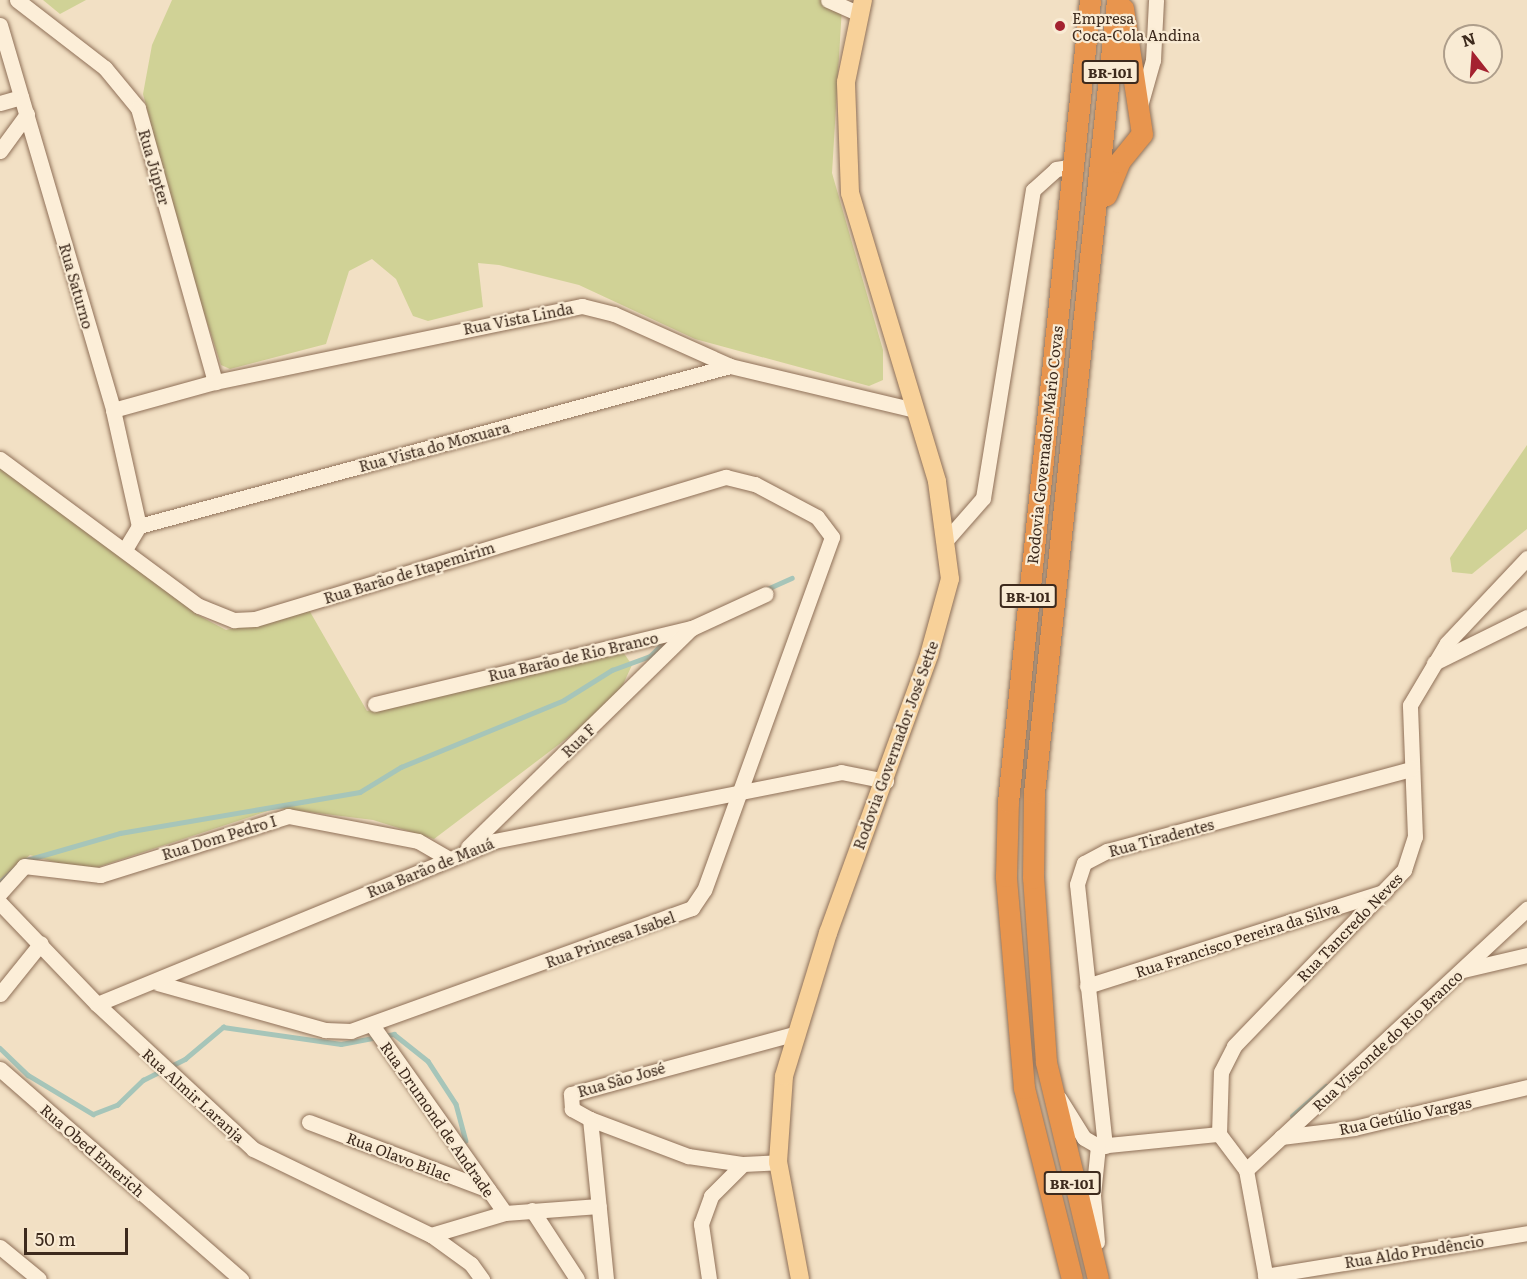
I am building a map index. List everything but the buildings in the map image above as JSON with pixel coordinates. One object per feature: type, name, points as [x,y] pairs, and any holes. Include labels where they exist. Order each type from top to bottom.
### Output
[{"type":"highway","name":"Rodovia Governador Mário Covas","points":[[1072,1279],[1024,1088],[1006,876],[1009,790],[1090,0]]},
{"type":"highway","name":"Rodovia Governador Mário Covas","points":[[1099,1279],[1051,1086],[1041,1022],[1034,793],[1092,257],[1117,0]]},
{"type":"highway","points":[[1092,257],[1108,189],[1142,134],[1123,0]]},
{"type":"highway","points":[[1080,105],[1103,145],[1113,151],[1130,150]]},
{"type":"main road","name":"Rodovia Governador José Sette","points":[[800,1279],[778,1162],[779,1110],[793,1034],[886,781],[945,608],[948,538],[937,481],[850,193],[846,82],[861,7]]},
{"type":"street","name":"Rua Júpter","points":[[17,0],[105,68],[138,108],[215,382]]},
{"type":"street","points":[[828,0],[861,7]]},
{"type":"street","points":[[1139,106],[1153,60],[1156,0]]},
{"type":"street","name":"Rua Saturno","points":[[0,25],[113,410],[138,526]]},
{"type":"street","points":[[1131,64],[1153,60]]},
{"type":"street","points":[[0,103],[21,97]]},
{"type":"street","points":[[0,151],[27,114]]},
{"type":"street","points":[[948,538],[982,498],[1030,198],[1040,178],[1074,166]]},
{"type":"street","name":"Rua Vista Linda","points":[[113,410],[215,382],[561,307],[597,308],[730,366],[914,410]]},
{"type":"street","name":"Rua Vista do Moxuara","points":[[138,526],[730,366]]},
{"type":"street","name":"Rua Barão de Itapemirim","points":[[0,459],[126,548],[199,606],[234,620],[255,619],[726,477],[755,484],[817,517],[829,530],[831,548]]},
{"type":"street","points":[[126,548],[138,526]]},
{"type":"street","name":"Rua Princesa Isabel","points":[[158,983],[325,1030],[372,1025],[692,908],[704,890],[735,794],[831,548]]},
{"type":"street","name":"Rua Tancredo Neves","points":[[1219,1134],[1221,1072],[1234,1046],[1387,891],[1412,853],[1410,705],[1431,664],[1527,558]]},
{"type":"street","name":"Rua Barão de Rio Branco","points":[[375,704],[692,628],[766,594]]},
{"type":"street","points":[[1431,664],[1527,617]]},
{"type":"street","name":"Rua F","points":[[463,852],[692,628]]},
{"type":"street","name":"Rua Tiradentes","points":[[1102,1146],[1077,884],[1084,863],[1095,856],[1411,769]]},
{"type":"street","name":"Rua Barão de Mauá","points":[[97,1004],[158,983],[448,858],[524,832],[735,794],[841,772],[886,781]]},
{"type":"street","name":"Rua Dom Pedro I","points":[[0,893],[24,866],[100,875],[288,816],[418,841],[448,858]]},
{"type":"street","name":"Rua Francisco Pereira da Silva","points":[[1087,986],[1387,891]]},
{"type":"street","name":"Rua Almir Laranja","points":[[0,903],[41,943],[97,1004],[253,1149],[431,1235],[471,1264],[482,1279]]},
{"type":"street","name":"Rua Visconde do Rio Branco","points":[[1246,1170],[1527,909]]},
{"type":"street","points":[[0,994],[41,943]]},
{"type":"street","points":[[1461,971],[1527,955]]},
{"type":"street","name":"Rua Drumond de Andrade","points":[[372,1025],[505,1214]]},
{"type":"street","name":"Rua São José","points":[[606,1279],[590,1119],[570,1105],[574,1091],[793,1034]]},
{"type":"street","name":"Rua Obed Emerich","points":[[0,1069],[241,1279]]},
{"type":"street","points":[[1051,1086],[1084,1138],[1102,1146],[1219,1134],[1246,1170],[1266,1277]]},
{"type":"street","name":"Rua Getúlio Vargas","points":[[1281,1137],[1354,1128],[1527,1087]]},
{"type":"street","points":[[590,1119],[688,1156],[743,1164],[778,1162]]},
{"type":"street","name":"Rua Olavo Bilac","points":[[309,1122],[489,1190]]},
{"type":"street","points":[[1099,1279],[1093,1196],[1102,1146]]},
{"type":"street","points":[[710,1279],[702,1234],[704,1209],[743,1164]]},
{"type":"street","points":[[431,1235],[505,1214],[599,1206]]},
{"type":"street","points":[[532,1210],[577,1279]]},
{"type":"street","name":"Rua Aldo Prudêncio","points":[[1266,1277],[1527,1233]]},
{"type":"street","points":[[0,1246],[39,1279]]},
{"type":"green space","points":[[43,0],[86,0],[60,14]]},
{"type":"green space","points":[[172,0],[826,0],[842,7],[832,173],[883,350],[883,380],[869,386],[695,339],[579,285],[499,265],[478,263],[483,307],[428,321],[413,316],[396,279],[372,259],[349,271],[326,344],[230,369],[221,365],[185,255],[143,94],[152,45]]},
{"type":"green space","points":[[1527,445],[1527,529],[1472,574],[1452,572],[1450,558]]},
{"type":"green space","points":[[0,465],[198,615],[226,630],[309,610],[367,711],[621,649],[632,665],[615,702],[434,839],[373,820],[277,808],[86,871],[30,855],[0,879]]},
{"type":"waterway","points":[[767,589],[792,578]]},
{"type":"waterway","points":[[0,882],[23,861],[120,833],[360,792],[401,767],[564,700],[612,670],[650,656],[668,638]]},
{"type":"waterway","points":[[0,1048],[28,1075],[93,1114],[117,1105],[143,1080],[185,1059],[223,1027],[341,1044],[394,1034],[428,1061],[456,1104],[466,1141]]},
{"type":"waterway","points":[[1292,1116],[1326,1086]]},
{"type":"place","name":"Empresa Coca-Cola Andina","points":[[1060,26]]}]
